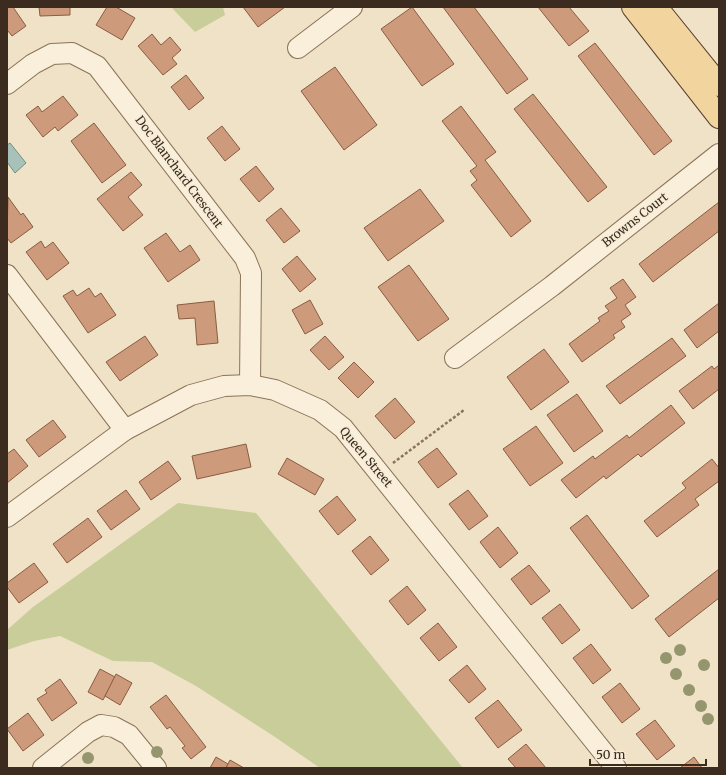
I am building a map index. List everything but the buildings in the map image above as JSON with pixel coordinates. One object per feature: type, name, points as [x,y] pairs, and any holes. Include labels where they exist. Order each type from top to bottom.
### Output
[{"type":"main road","points":[[633,7],[719,117]]},
{"type":"main road","points":[[656,7],[719,86]]},
{"type":"street","points":[[298,48],[352,7]]},
{"type":"street","name":"Doc Blanchard Crescent","points":[[7,84],[33,64],[52,54],[72,53],[97,66],[245,258],[251,273],[250,385]]},
{"type":"street","name":"Browns Court","points":[[455,358],[552,286],[719,154]]},
{"type":"street","points":[[7,275],[125,430]]},
{"type":"street","name":"Queen Street","points":[[7,517],[125,430],[191,395],[224,386],[250,385],[275,390],[320,410],[343,428],[616,768]]},
{"type":"street","points":[[43,768],[88,732],[101,726],[114,727],[129,735],[156,768]]},
{"type":"path","points":[[380,473],[464,410]]},
{"type":"green space","points":[[171,7],[223,7],[225,15],[195,32]]},
{"type":"green space","points":[[178,503],[256,513],[463,768],[320,768],[196,686],[152,662],[113,661],[60,636],[34,641],[7,650],[7,630],[33,607]]},
{"type":"water","points":[[10,143],[26,163],[15,173],[7,162],[7,145]]}]
